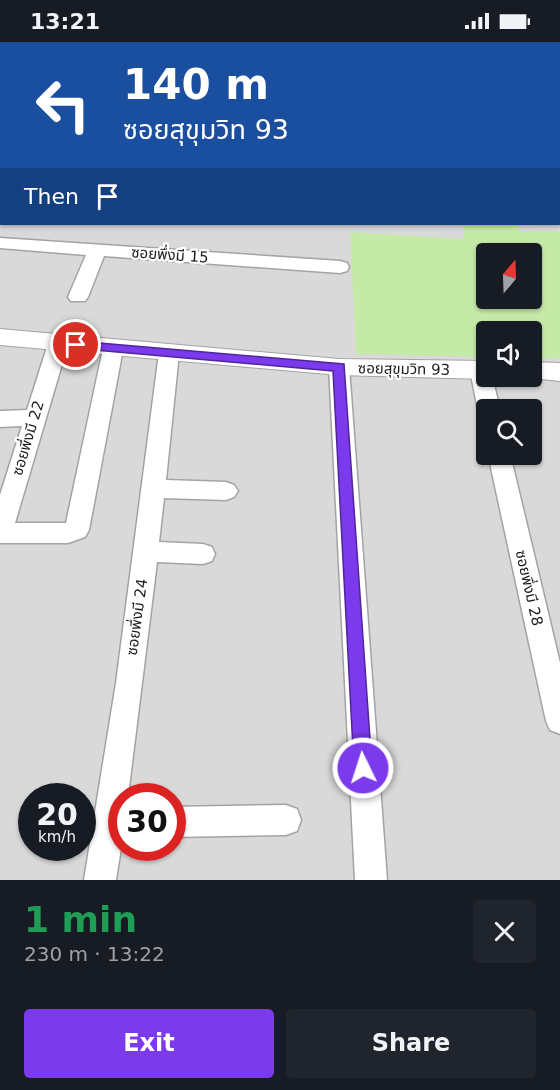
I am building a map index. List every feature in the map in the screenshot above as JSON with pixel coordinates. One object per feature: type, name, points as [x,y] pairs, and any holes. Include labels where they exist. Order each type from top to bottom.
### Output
[{"type":"street","name":"ซอยพึ่งมี 15","points":[[0,243],[340,267]]},
{"type":"street","points":[[78,297],[97,250]]},
{"type":"street","name":"ซอยสุขุมวิท 93","points":[[0,338],[339,367],[476,370]]},
{"type":"street","name":"ซอยพึ่งมี 22","points":[[0,532],[5,497],[58,344]]},
{"type":"street","points":[[0,532],[68,533],[77,530],[113,349]]},
{"type":"street","name":"ซอยพึ่งมี 24","points":[[121,783],[169,353]]},
{"type":"street","points":[[339,367],[370,880]]},
{"type":"street","points":[[542,371],[560,372]]},
{"type":"street","points":[[0,419],[34,418]]},
{"type":"street","name":"ซอยพึ่งมี 28","points":[[502,465],[560,721]]},
{"type":"street","points":[[153,489],[226,491]]},
{"type":"street","points":[[147,550],[203,554]]},
{"type":"street","points":[[186,822],[286,820]]},
{"type":"street","name":"ซอยพึ่งมี 24","points":[[100,880],[108,852]]},
{"type":"shaded area","points":[[0,225],[560,225],[560,880],[0,880]]},
{"type":"green space","points":[[464,225],[517,225],[520,231],[560,232],[560,358],[542,358],[542,321],[476,321],[476,357],[356,354],[350,232],[464,239]]},
{"type":"route","points":[[76,345],[339,367],[363,768]]}]
